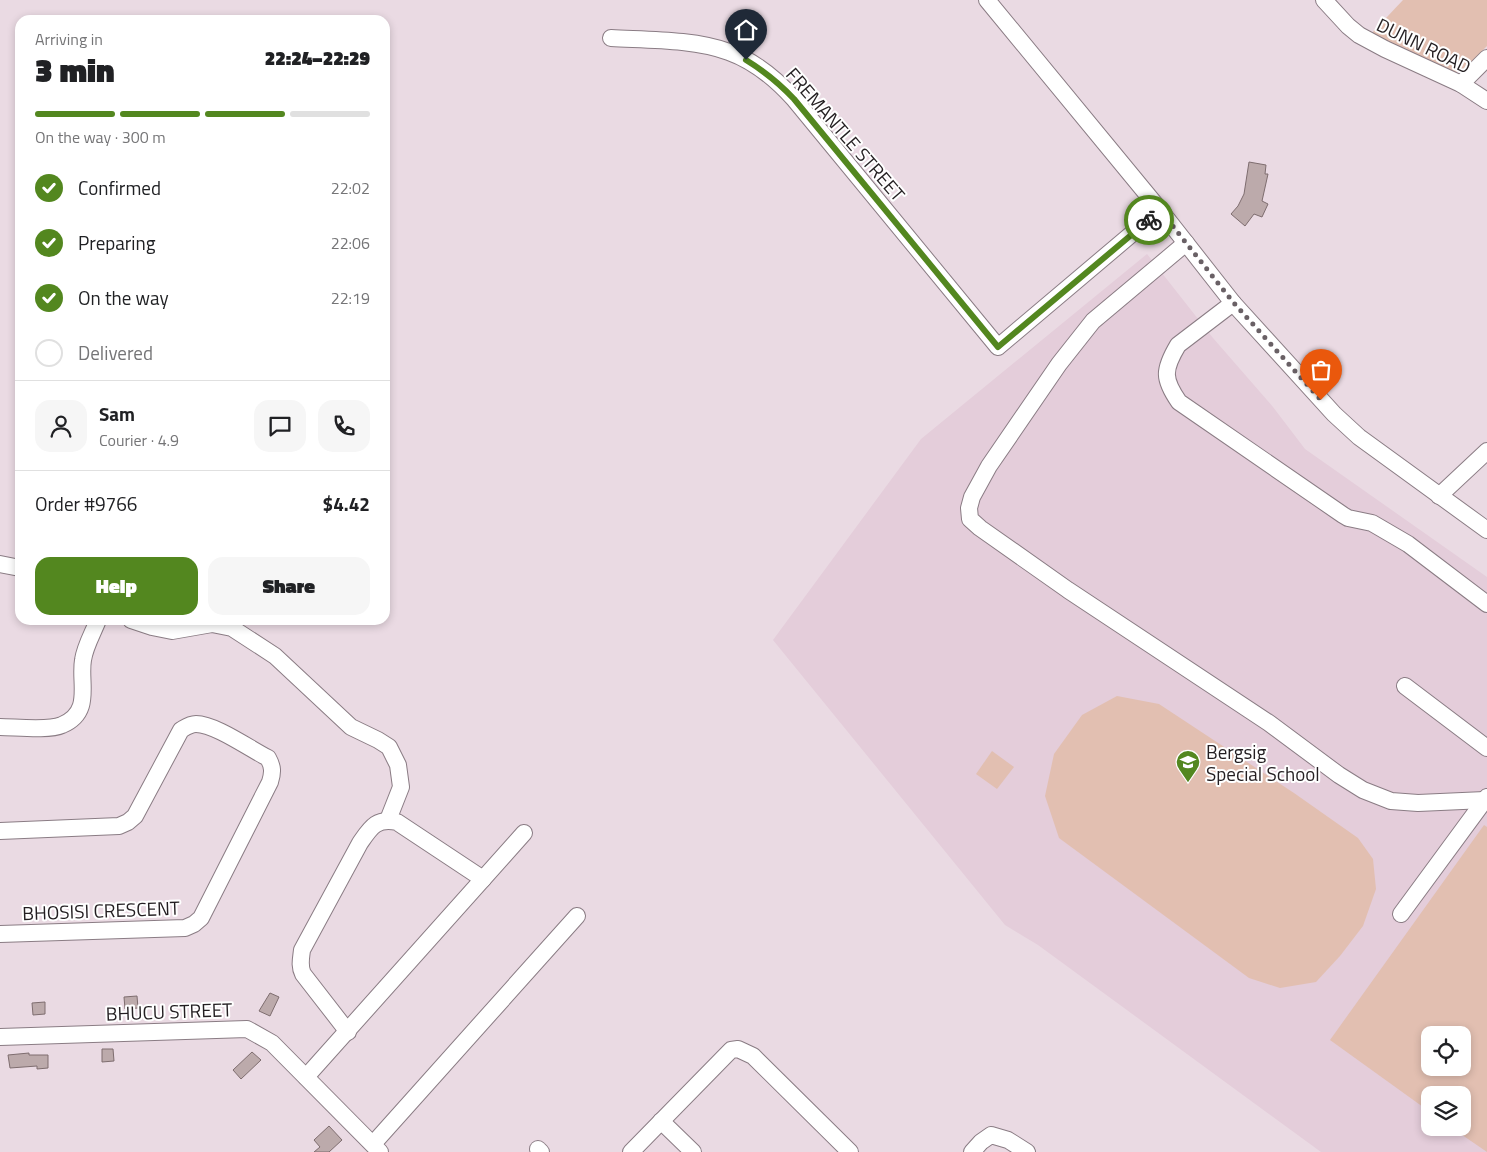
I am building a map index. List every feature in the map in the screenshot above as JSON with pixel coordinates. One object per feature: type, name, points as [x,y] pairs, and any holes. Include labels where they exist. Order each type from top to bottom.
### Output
[{"type":"street","points":[[987,0],[1160,210],[1233,302],[1334,414],[1359,437],[1487,530]]},
{"type":"street","name":"DUNN ROAD","points":[[1324,0],[1359,35],[1461,84],[1487,101]]},
{"type":"street","name":"FREMANTLE STREET","points":[[611,38],[703,45],[730,52],[765,72],[794,99],[998,347],[1160,210]]},
{"type":"street","points":[[1461,84],[1487,58]]},
{"type":"street","points":[[1186,243],[1106,310],[1084,331],[989,466],[972,497],[969,508],[970,519],[1068,590],[1269,723],[1339,775],[1363,790],[1390,801],[1418,803],[1486,799]]},
{"type":"street","points":[[1233,302],[1178,345],[1166,376],[1167,383],[1179,402],[1342,515],[1372,523],[1408,544],[1487,604]]},
{"type":"street","points":[[1439,496],[1487,451]]},
{"type":"street","points":[[0,564],[15,567]]},
{"type":"street","points":[[0,727],[52,727],[62,725],[76,714],[81,705],[83,694],[83,659],[96,625]]},
{"type":"street","points":[[148,625],[164,630],[179,631],[198,625]]},
{"type":"street","points":[[217,625],[232,628],[275,656],[351,727],[389,747],[396,760],[401,786],[388,820]]},
{"type":"street","points":[[1405,686],[1487,748]]},
{"type":"street","name":"BHOSISI CRESCENT","points":[[0,831],[119,826],[128,822],[135,816],[181,730],[188,725],[209,726],[268,758],[272,765],[273,772],[270,782],[201,918],[194,924],[186,928],[0,934]]},
{"type":"street","points":[[1401,914],[1486,799]]},
{"type":"street","points":[[348,1032],[303,974],[300,968],[300,960],[302,950],[360,843],[370,829],[379,821],[397,822],[483,879]]},
{"type":"street","points":[[306,1077],[524,833]]},
{"type":"street","points":[[377,1148],[577,916]]},
{"type":"street","name":"BHUCU STREET","points":[[0,1037],[247,1029],[272,1043],[377,1148]]},
{"type":"street","points":[[631,1152],[732,1050],[738,1049],[753,1056],[850,1152]]},
{"type":"street","points":[[661,1121],[693,1152]]},
{"type":"street","points":[[972,1152],[981,1142],[992,1135],[1008,1140],[1027,1152]]},
{"type":"shaded area","points":[[1403,0],[1487,0],[1487,46],[1465,68],[1453,74],[1370,35]]},
{"type":"shaded area","name":"Bergsig Special School","points":[[1147,254],[1213,338],[1273,407],[1305,449],[1487,577],[1487,1152],[1321,1152],[1038,945],[1005,925],[773,640],[921,439]]},
{"type":"shaded area","points":[[1117,696],[1159,704],[1294,793],[1358,838],[1373,859],[1376,889],[1363,926],[1340,956],[1316,982],[1280,988],[1249,978],[1059,838],[1045,796],[1054,754],[1082,715]]},
{"type":"shaded area","points":[[992,751],[1014,767],[997,789],[976,774]]},
{"type":"shaded area","points":[[1484,825],[1487,827],[1487,1152],[1464,1136],[1471,1136],[1471,1086],[1421,1086],[1421,1106],[1330,1040]]},
{"type":"building","points":[[1249,162],[1266,165],[1265,174],[1268,174],[1262,201],[1268,204],[1262,217],[1254,214],[1245,226],[1231,214],[1238,206],[1244,194]]},
{"type":"building","points":[[270,993],[279,997],[270,1016],[259,1011]]},
{"type":"building","points":[[137,996],[138,1008],[125,1009],[124,997]]},
{"type":"building","points":[[45,1002],[45,1014],[33,1015],[32,1003]]},
{"type":"building","points":[[102,1049],[113,1049],[114,1061],[102,1062]]},
{"type":"building","points":[[252,1052],[261,1060],[241,1079],[233,1070]]},
{"type":"building","points":[[29,1053],[29,1055],[48,1055],[48,1068],[37,1069],[37,1066],[10,1068],[8,1055]]},
{"type":"building","points":[[329,1126],[342,1140],[329,1152],[314,1152],[320,1147],[314,1140]]},
{"type":"way so far","points":[[1149,220],[1160,210],[1233,302],[1321,400]]},
{"type":"place","name":"Bergsig Special School","points":[[1188,783]]},
{"type":"route","points":[[746,60],[765,72],[794,99],[998,347],[1149,220]]}]
